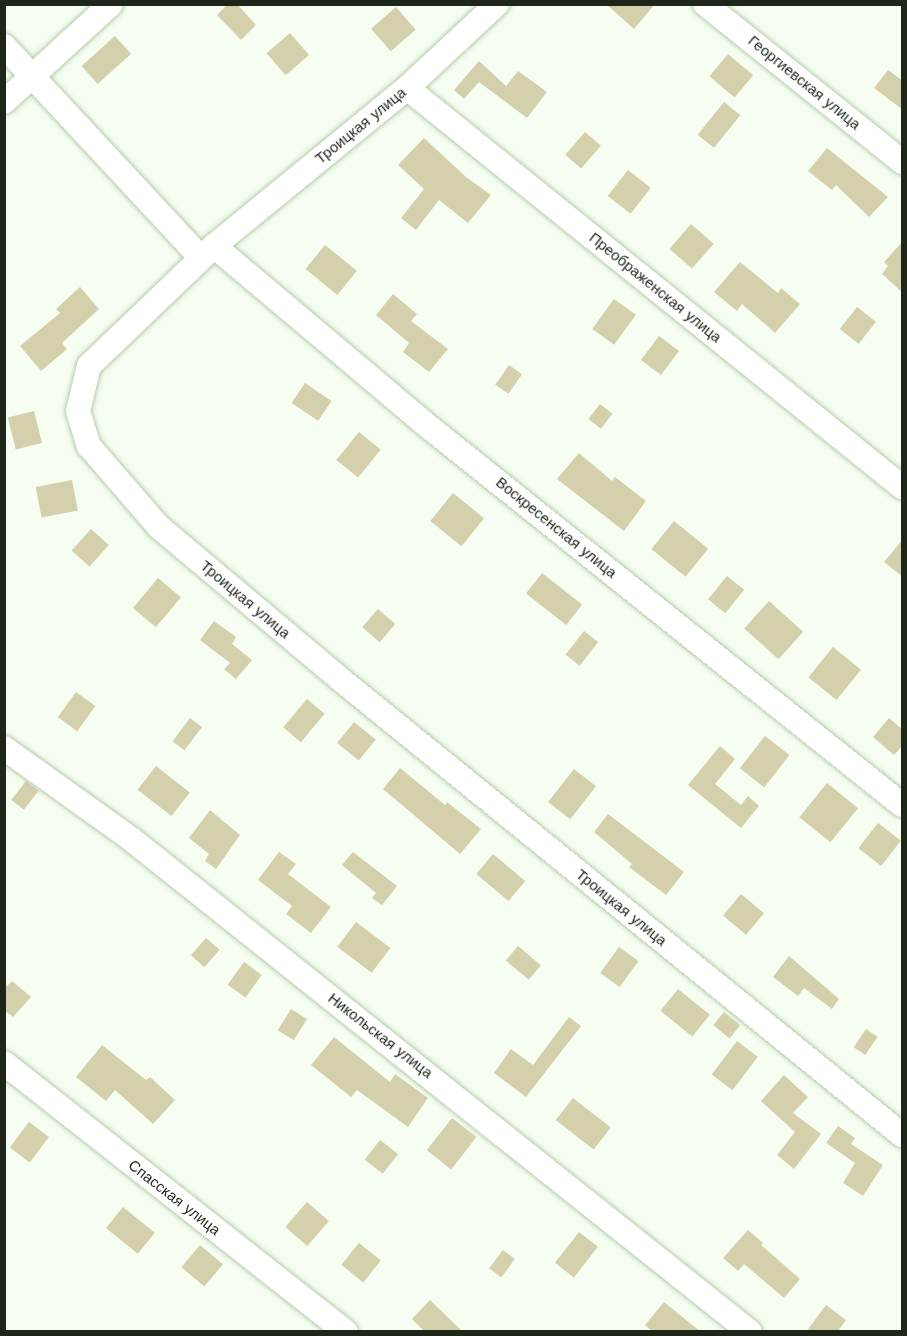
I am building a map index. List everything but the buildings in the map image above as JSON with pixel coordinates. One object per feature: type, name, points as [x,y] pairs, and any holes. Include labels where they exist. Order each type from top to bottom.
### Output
[{"type":"street","points":[[4,102],[111,4]]},
{"type":"street","name":"Троицкая улица","points":[[497,4],[407,88],[208,252],[88,366],[78,411],[89,446],[133,500],[168,535],[358,694],[903,1136]]},
{"type":"street","name":"Георгиевская улица","points":[[705,4],[903,162]]},
{"type":"street","name":"Воскресенская улица","points":[[4,46],[208,252],[903,805]]},
{"type":"street","name":"Преображенская улица","points":[[407,88],[903,487]]},
{"type":"street","name":"Никольская улица","points":[[4,748],[131,839],[750,1332]]},
{"type":"street","name":"Спасская улица","points":[[4,1063],[346,1332]]}]
